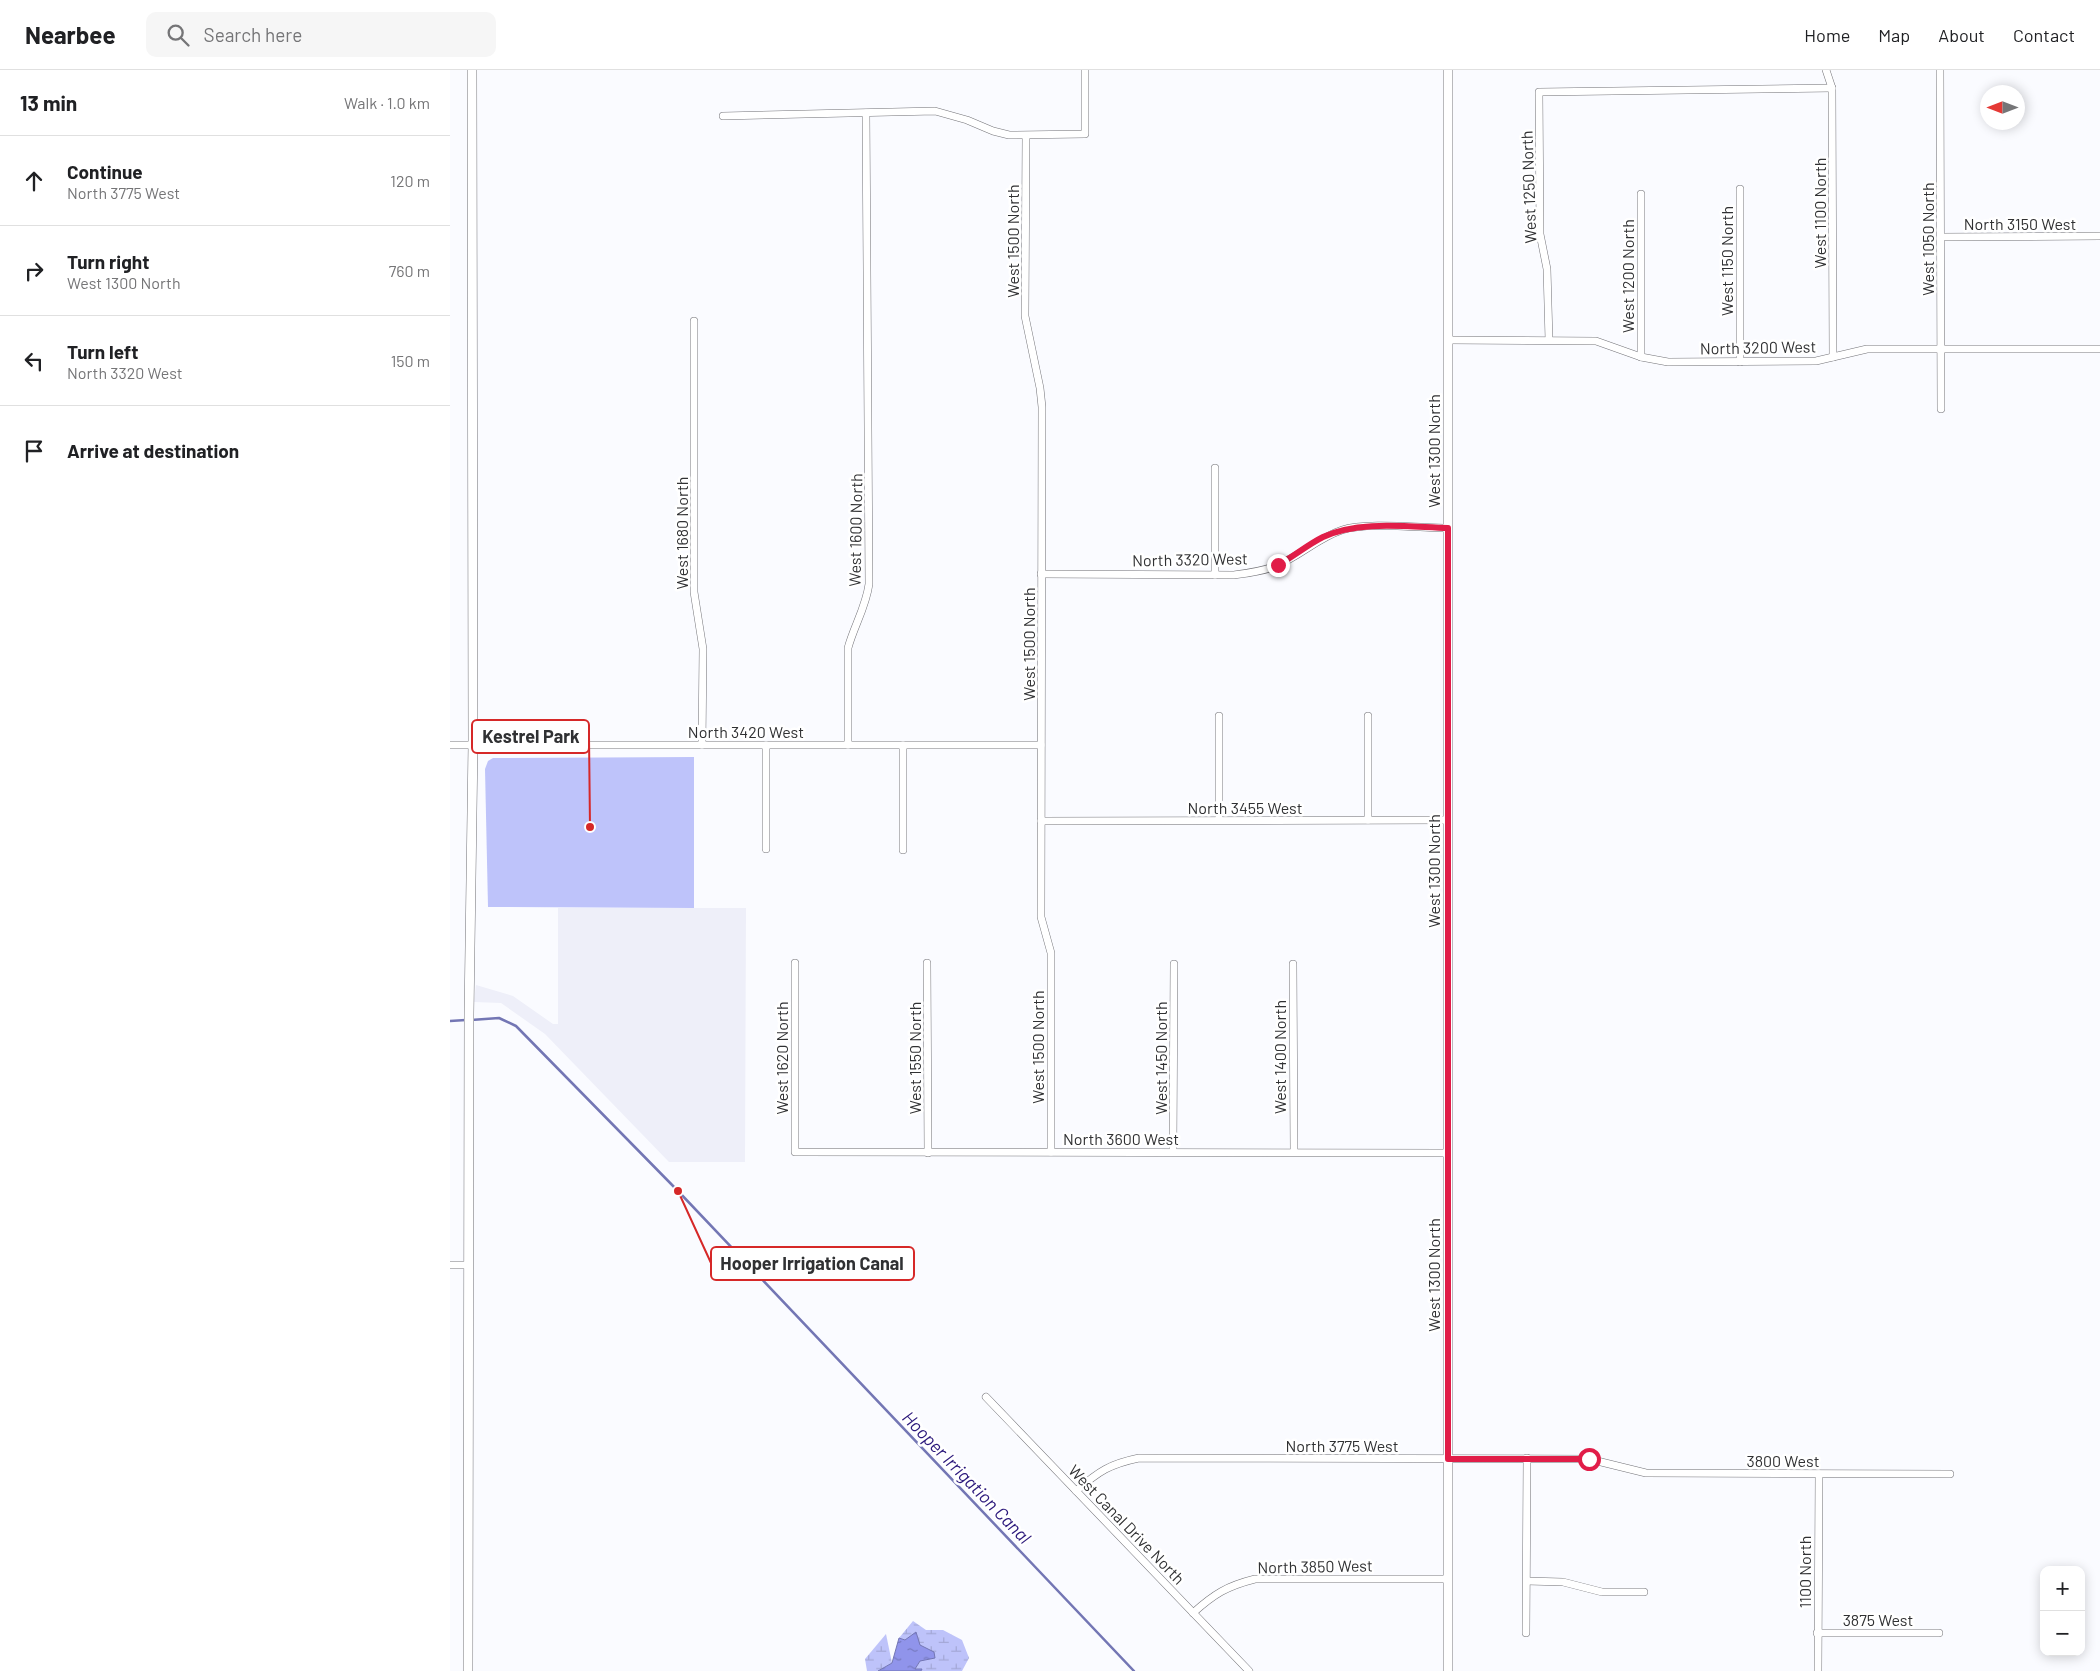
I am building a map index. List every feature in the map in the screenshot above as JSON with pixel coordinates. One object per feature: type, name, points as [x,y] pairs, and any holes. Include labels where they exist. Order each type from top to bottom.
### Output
[{"type":"street","points":[[468,1671],[469,1014],[473,744],[472,70]]},
{"type":"street","points":[[723,116],[935,111],[966,120],[993,131],[1026,136],[1085,134],[1085,70]]},
{"type":"street","name":"West 1300 North","points":[[1448,70],[1448,1671]]},
{"type":"street","name":"West 1100 North","points":[[1826,70],[1832,88],[1833,357]]},
{"type":"street","name":"West 1050 North","points":[[1940,70],[1941,409]]},
{"type":"street","name":"West 1250 North","points":[[1549,340],[1547,270],[1540,234],[1539,92],[1832,88]]},
{"type":"street","name":"West 1600 North","points":[[848,745],[848,648],[852,632],[867,600],[869,584],[866,113]]},
{"type":"street","name":"West 1500 North","points":[[1026,136],[1025,316],[1040,388],[1042,407],[1041,917],[1051,953],[1051,1152]]},
{"type":"street","name":"West 1150 North","points":[[1740,190],[1740,362]]},
{"type":"street","name":"West 1200 North","points":[[1641,194],[1641,357]]},
{"type":"street","name":"North 3150 West","points":[[1941,237],[2100,236]]},
{"type":"street","name":"West 1680 North","points":[[694,321],[694,592],[703,649],[702,745]]},
{"type":"street","name":"North 3200 West","points":[[1448,340],[1596,341],[1641,357],[1668,362],[1816,361],[1867,349],[2100,349]]},
{"type":"street","points":[[1215,468],[1215,575]]},
{"type":"street","name":"North 3320 West","points":[[1041,574],[1215,575],[1254,572],[1278,565],[1324,537],[1344,529],[1364,527],[1448,528]]},
{"type":"street","points":[[1219,716],[1219,820]]},
{"type":"street","points":[[1368,716],[1368,820]]},
{"type":"street","name":"North 3420 West","points":[[450,744],[1041,745]]},
{"type":"street","points":[[766,745],[766,849]]},
{"type":"street","points":[[903,745],[903,850]]},
{"type":"street","name":"North 3455 West","points":[[1041,821],[1448,820]]},
{"type":"street","name":"West 1620 North","points":[[795,963],[795,1152]]},
{"type":"street","name":"West 1550 North","points":[[927,963],[928,1153]]},
{"type":"street","name":"West 1450 North","points":[[1173,1151],[1174,964]]},
{"type":"street","name":"West 1400 North","points":[[1293,964],[1294,1151]]},
{"type":"street","name":"North 3600 West","points":[[795,1152],[1294,1151],[1448,1153]]},
{"type":"street","points":[[450,1265],[468,1265]]},
{"type":"street","name":"West Canal Drive North","points":[[986,1397],[1249,1671]]},
{"type":"street","name":"North 3775 West","points":[[1076,1491],[1097,1472],[1118,1463],[1139,1458],[1589,1459],[1617,1466]]},
{"type":"street","points":[[1526,1633],[1527,1458]]},
{"type":"street","name":"3800 West","points":[[1617,1466],[1646,1473],[1950,1474]]},
{"type":"street","name":"1100 North","points":[[1818,1671],[1819,1474]]},
{"type":"street","name":"North 3850 West","points":[[1193,1613],[1212,1596],[1232,1585],[1255,1580],[1448,1580]]},
{"type":"street","points":[[1527,1581],[1563,1582],[1602,1592],[1644,1592]]},
{"type":"street","name":"3875 West","points":[[1817,1633],[1939,1633]]},
{"type":"shaded area","points":[[558,908],[746,908],[745,1162],[669,1162],[545,1034],[501,1003],[474,1002],[476,985],[513,996],[553,1024],[558,1024]]},
{"type":"green space","points":[[694,757],[694,908],[488,907],[485,769],[488,761],[493,758]]},
{"type":"green space","points":[[913,1621],[926,1630],[943,1630],[962,1640],[969,1658],[962,1671],[921,1671],[915,1669],[920,1661],[905,1640],[899,1638]]},
{"type":"green space","points":[[886,1634],[892,1663],[878,1671],[867,1671],[865,1659]]},
{"type":"water","points":[[916,1632],[920,1645],[934,1652],[935,1658],[920,1661],[915,1669],[922,1669],[921,1671],[878,1671],[892,1663],[899,1638],[905,1640]]},
{"type":"waterway","name":"Hooper Irrigation Canal","points":[[471,1020],[499,1018],[516,1026],[678,1191],[1134,1671]]},
{"type":"waterway","name":"Hooper Irrigation Canal","points":[[450,1021],[466,1020]]},
{"type":"place","name":"Kestrel Park","points":[[590,827]]},
{"type":"place","name":"Hooper Irrigation Canal","points":[[678,1191]]},
{"type":"route","points":[[1278,565],[1309,545],[1344,529],[1364,527],[1448,528],[1448,1459],[1589,1459]]}]
